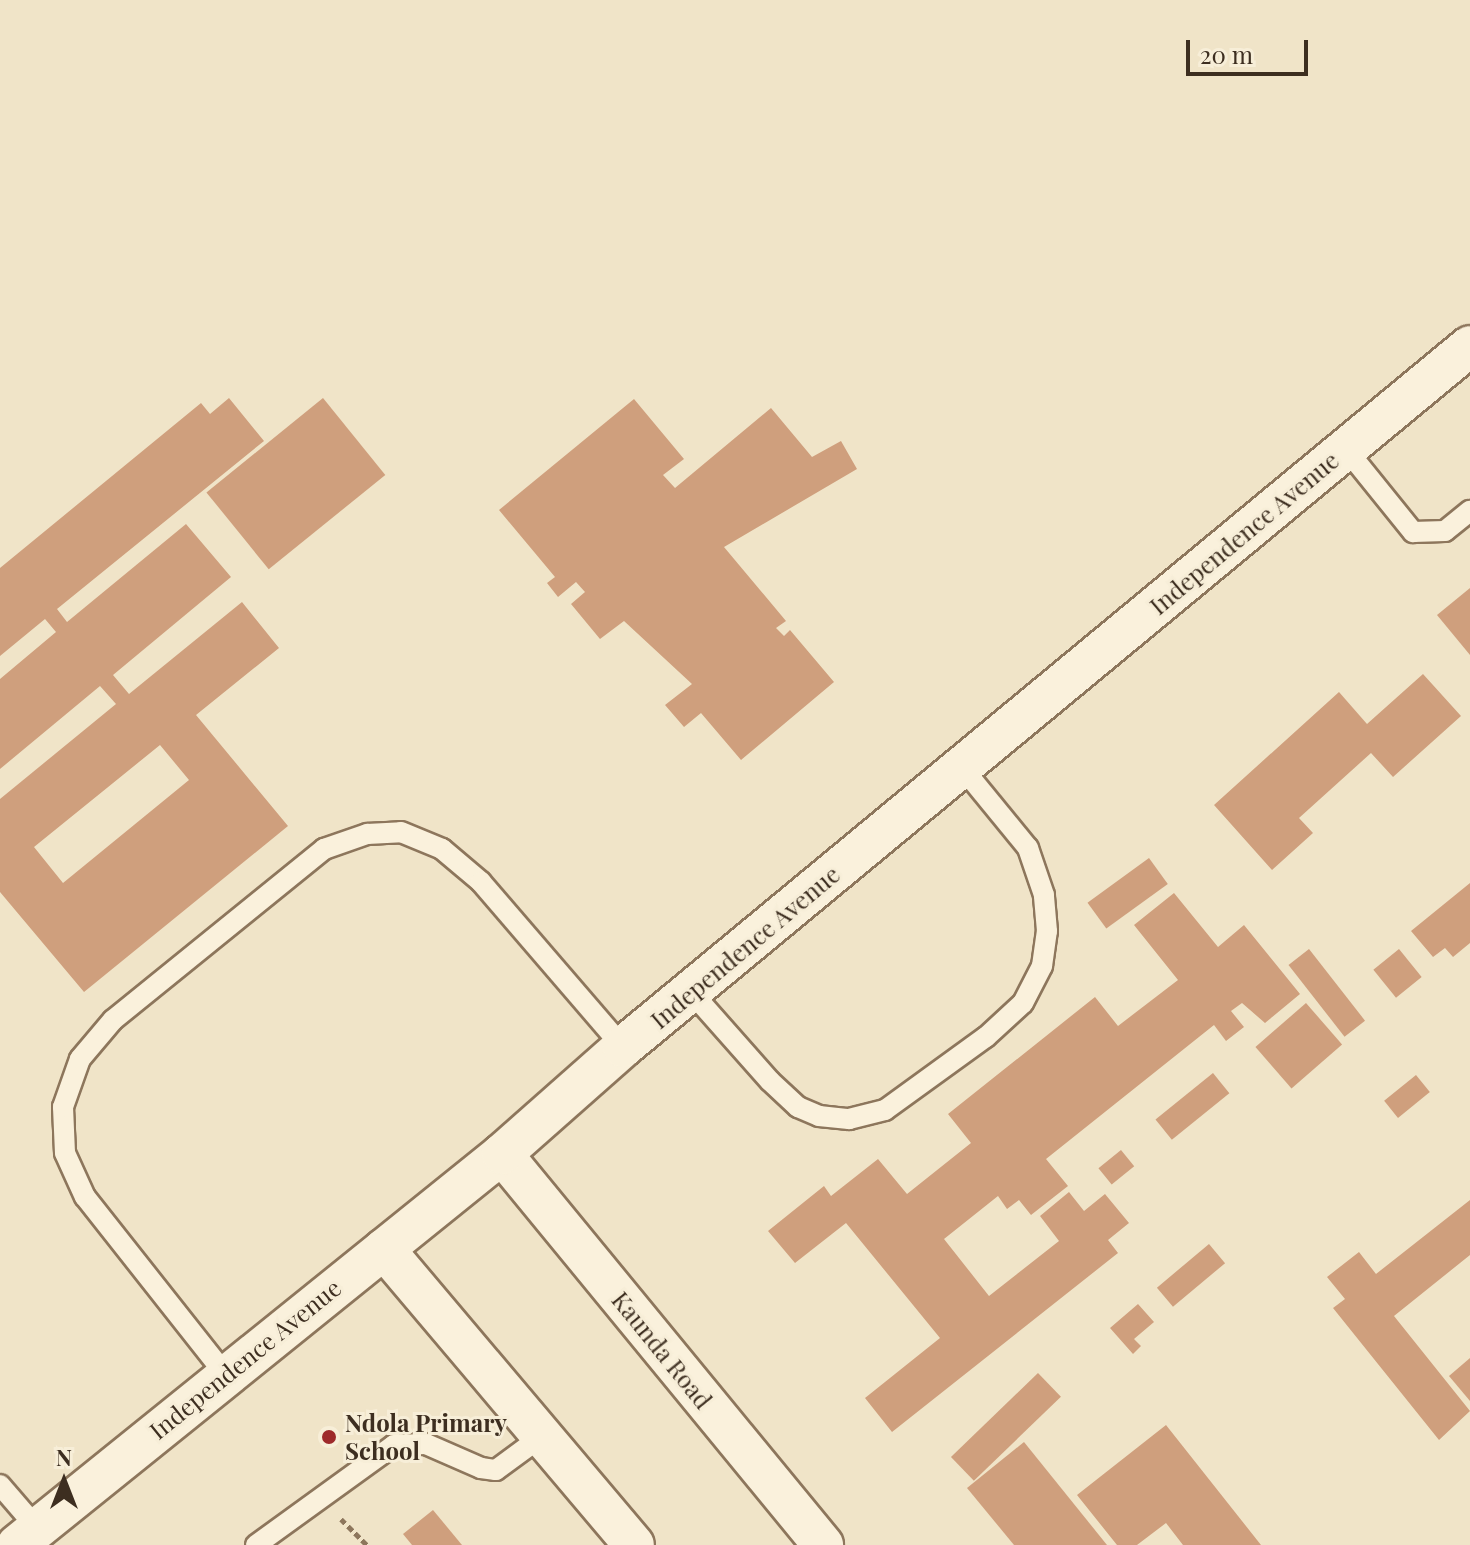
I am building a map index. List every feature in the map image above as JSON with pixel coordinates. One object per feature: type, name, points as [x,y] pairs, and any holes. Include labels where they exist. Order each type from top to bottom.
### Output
[{"type":"street","name":"Independence Avenue","points":[[27,1536],[502,1154],[623,1047],[693,994],[961,766],[1470,346]]},
{"type":"street","name":"Kaunda Road","points":[[502,1154],[823,1545]]},
{"type":"street","points":[[384,1249],[545,1434],[634,1545]]},
{"type":"lane","points":[[1346,449],[1413,532],[1429,536],[1445,531],[1470,511]]},
{"type":"lane","points":[[693,994],[770,1081],[798,1107],[819,1116],[849,1119],[885,1110],[986,1037],[1029,991],[1042,966],[1046,919],[1028,848],[961,766]]},
{"type":"lane","points":[[225,1374],[85,1197],[65,1153],[63,1107],[80,1059],[113,1020],[324,849],[367,834],[401,832],[442,849],[481,882],[623,1047]]},
{"type":"lane","points":[[256,1545],[394,1445],[426,1444],[481,1468],[496,1470],[545,1434]]},
{"type":"lane","points":[[0,1485],[27,1536]]},
{"type":"building","points":[[229,398],[264,441],[57,609],[67,622],[186,524],[231,577],[113,675],[129,694],[242,602],[279,648],[196,715],[288,826],[84,992],[0,892],[0,799],[116,704],[100,686],[0,769],[0,679],[56,632],[45,619],[0,656],[0,568],[201,403],[210,414]],"holes":[[[160,745],[189,780],[63,883],[34,847]]]},
{"type":"building","points":[[323,398],[385,475],[269,569],[206,492]]},
{"type":"building","points":[[634,399],[684,459],[663,475],[675,488],[771,408],[812,457],[841,441],[857,469],[724,547],[786,621],[776,628],[784,636],[790,630],[834,682],[741,760],[701,713],[684,727],[665,705],[692,684],[624,621],[600,639],[571,604],[585,592],[576,582],[558,597],[547,583],[555,577],[499,510]]},
{"type":"building","points":[[1470,588],[1470,655],[1437,615]]},
{"type":"building","points":[[1423,674],[1461,716],[1393,777],[1371,753],[1299,818],[1313,833],[1272,870],[1214,805],[1339,692],[1367,724]]},
{"type":"building","points":[[1149,858],[1168,884],[1106,929],[1088,903]]},
{"type":"building","points":[[1470,883],[1470,943],[1453,957],[1445,948],[1433,957],[1411,931]]},
{"type":"building","points":[[1174,893],[1218,947],[1244,925],[1300,994],[1265,1023],[1242,1003],[1231,1011],[1244,1027],[1226,1041],[1214,1025],[1046,1159],[1068,1186],[1031,1215],[1019,1200],[1007,1209],[998,1196],[944,1239],[989,1296],[1059,1241],[1040,1216],[1069,1192],[1084,1211],[1105,1194],[1129,1223],[1108,1240],[1118,1253],[892,1432],[865,1398],[940,1338],[846,1223],[795,1263],[768,1231],[824,1186],[831,1196],[878,1159],[907,1194],[971,1143],[948,1114],[1095,997],[1118,1026],[1178,980],[1134,925]]},
{"type":"building","points":[[1309,949],[1365,1021],[1345,1037],[1289,965]]},
{"type":"building","points":[[1399,949],[1422,977],[1396,998],[1373,970]]},
{"type":"building","points":[[1306,1003],[1342,1045],[1292,1088],[1255,1047]]},
{"type":"building","points":[[1213,1073],[1229,1093],[1172,1140],[1155,1120]]},
{"type":"building","points":[[1416,1075],[1430,1092],[1398,1118],[1384,1101]]},
{"type":"building","points":[[1121,1150],[1134,1166],[1112,1185],[1098,1168]]},
{"type":"building","points":[[1470,1200],[1470,1255],[1394,1316],[1470,1411],[1439,1440],[1333,1308],[1345,1299],[1327,1277],[1359,1252],[1376,1274]]},
{"type":"building","points":[[1209,1244],[1225,1263],[1173,1307],[1157,1288]]},
{"type":"building","points":[[1138,1304],[1154,1322],[1134,1339],[1141,1346],[1133,1354],[1110,1328]]},
{"type":"building","points":[[1470,1358],[1470,1401],[1449,1376]]},
{"type":"building","points":[[1038,1373],[1061,1397],[974,1481],[951,1457]]},
{"type":"building","points":[[1166,1425],[1261,1545],[1183,1545],[1166,1523],[1137,1545],[1117,1545],[1077,1495]]},
{"type":"building","points":[[1024,1442],[1107,1545],[1014,1545],[967,1488]]},
{"type":"building","points":[[433,1510],[462,1545],[412,1545],[403,1534]]},
{"type":"place","name":"Ndola Primary School","points":[[329,1437]]}]
